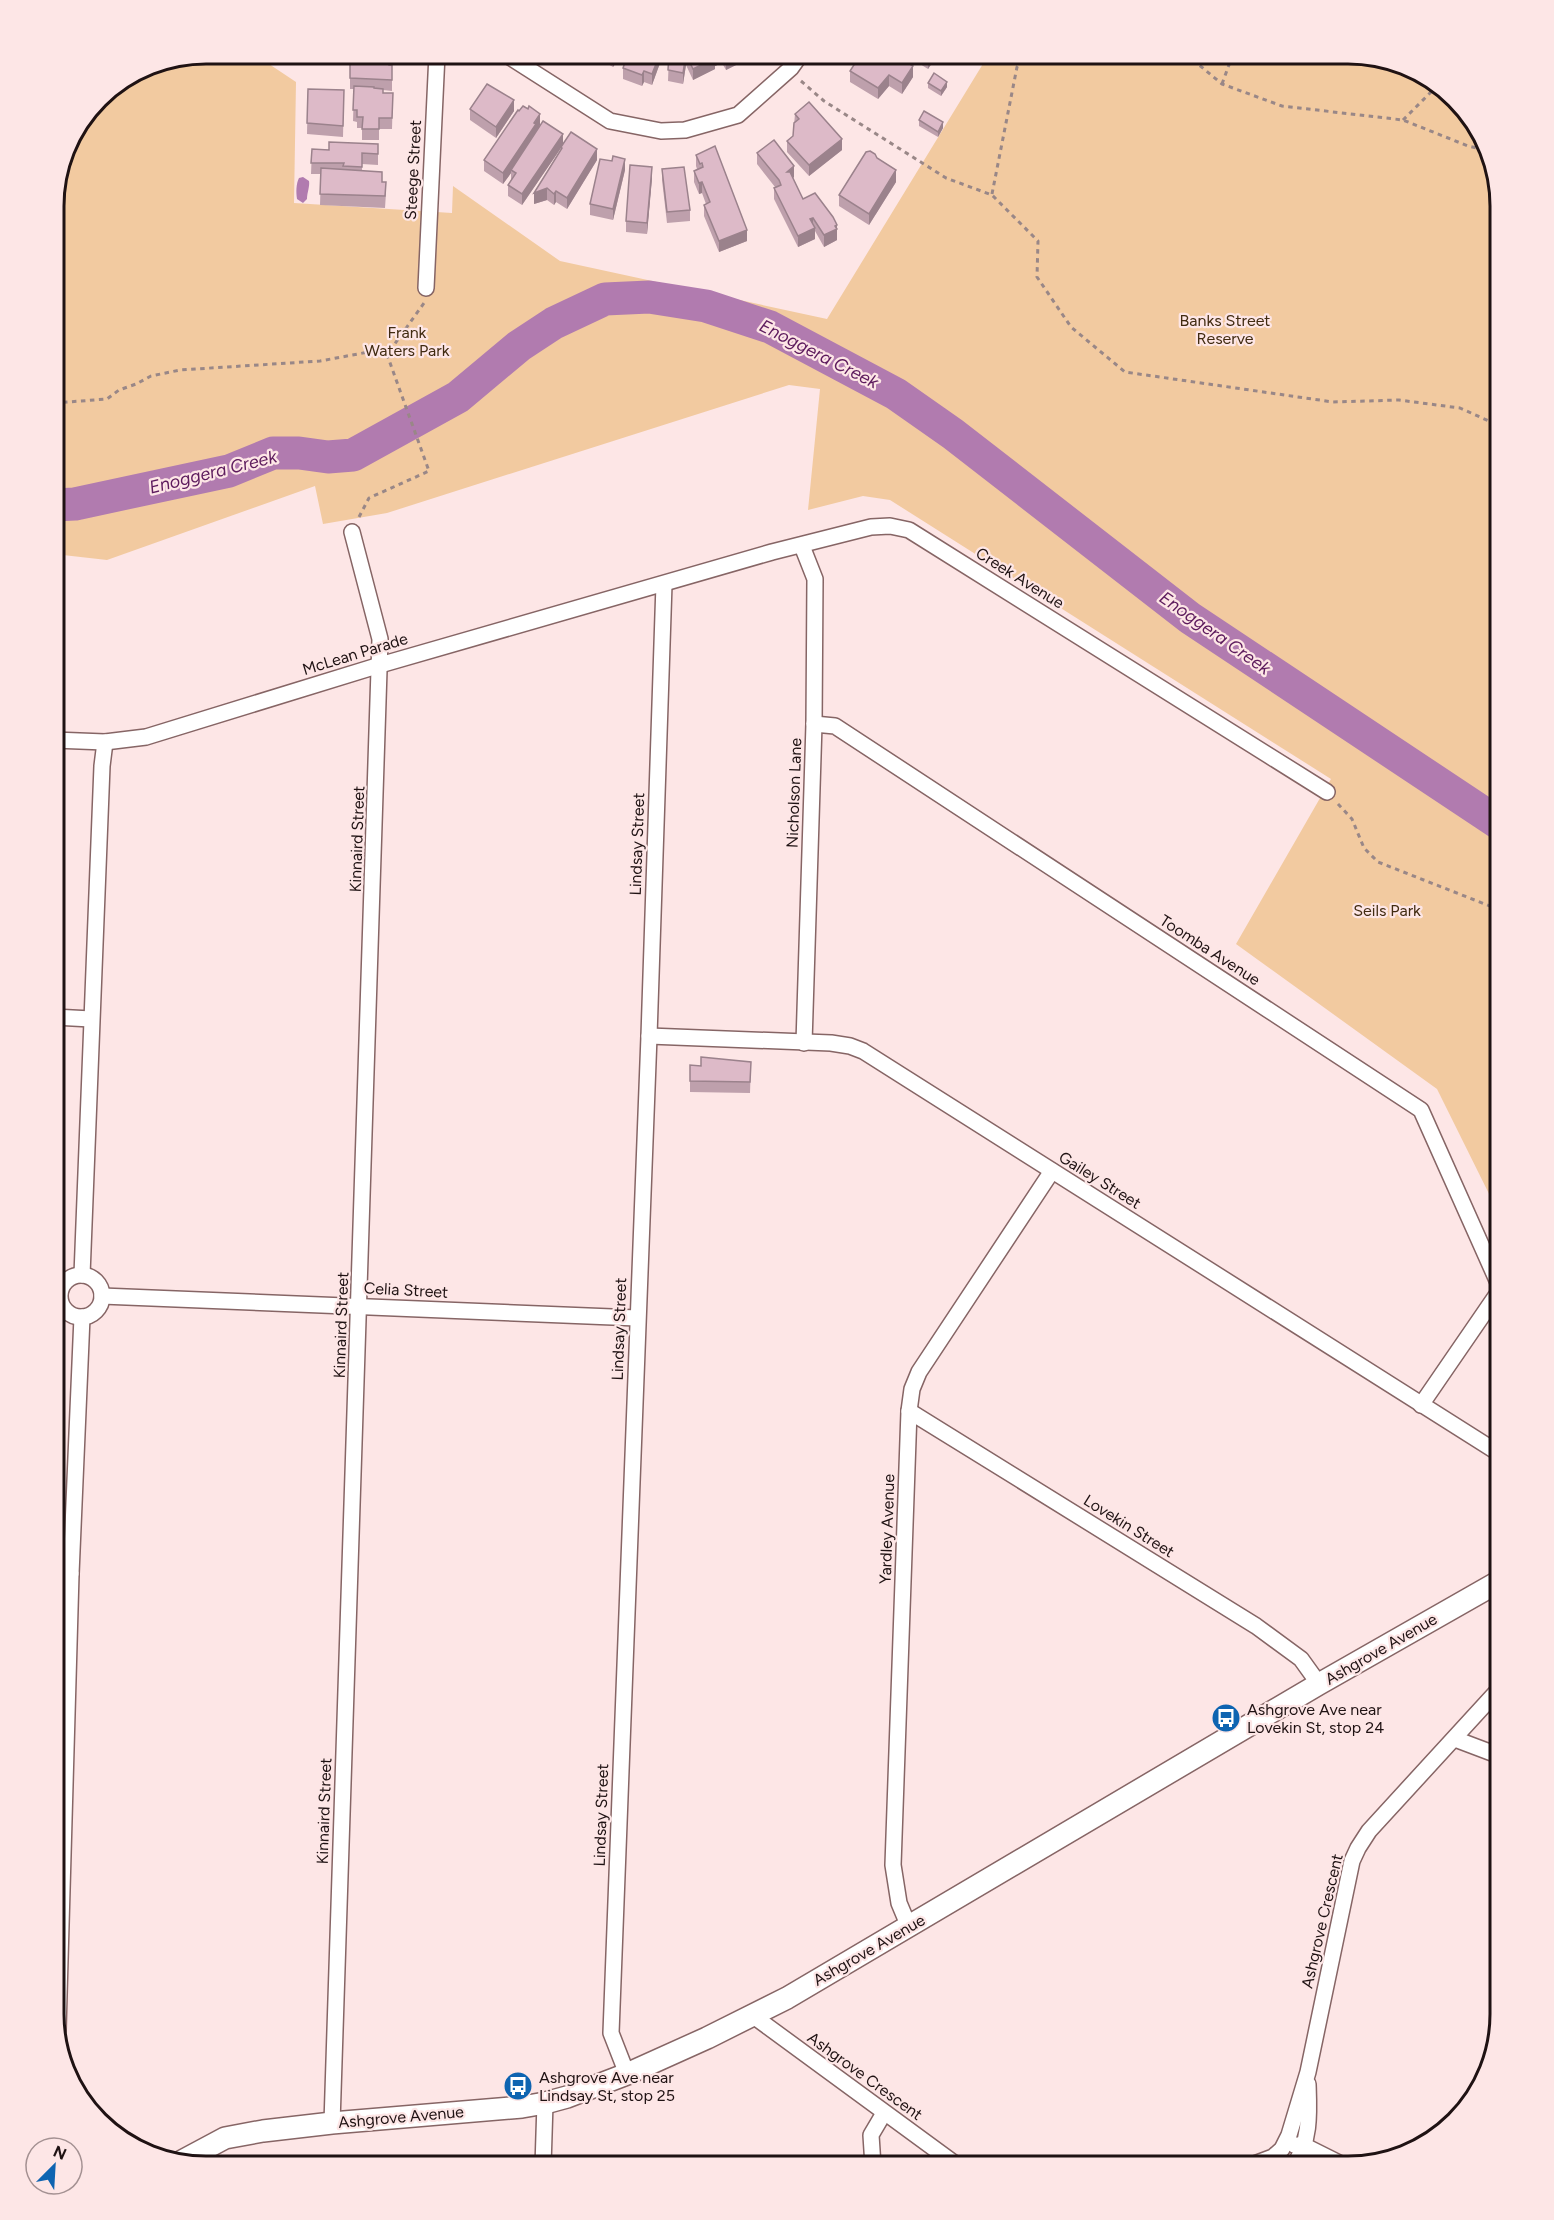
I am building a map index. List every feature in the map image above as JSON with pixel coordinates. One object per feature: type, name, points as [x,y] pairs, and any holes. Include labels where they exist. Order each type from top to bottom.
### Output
[{"type":"main road","name":"Ashgrove Avenue","points":[[194,2155],[225,2138],[263,2131],[332,2122],[522,2107],[545,2103],[627,2074],[707,2038],[787,1998],[1319,1684],[1490,1587]]},
{"type":"street","name":"Steege Street","points":[[426,288],[436,65]]},
{"type":"street","points":[[522,65],[609,121],[661,131],[685,130],[738,115],[792,65]]},
{"type":"street","name":"Creek Avenue","points":[[664,584],[772,552],[872,527],[890,526],[909,530],[1327,792]]},
{"type":"street","name":"Kinnaird Street","points":[[332,2122],[380,665],[380,639],[352,532]]},
{"type":"street","name":"Nicholson Lane","points":[[802,546],[815,579],[814,724],[804,1043]]},
{"type":"street","name":"McLean Parade","points":[[65,740],[105,742],[146,737],[380,665],[664,584]]},
{"type":"street","name":"Lindsay Street","points":[[627,2074],[611,2033],[664,584]]},
{"type":"street","name":"Toomba Avenue","points":[[814,724],[835,726],[1421,1110],[1490,1265]]},
{"type":"street","points":[[82,1275],[91,1019],[105,742]]},
{"type":"street","points":[[65,1018],[91,1019]]},
{"type":"street","name":"Gailey Street","points":[[649,1036],[831,1043],[864,1051],[1490,1448]]},
{"type":"street","name":"Yardley Avenue","points":[[909,1927],[899,1903],[893,1865],[909,1411],[912,1389],[919,1372],[1052,1171]]},
{"type":"street","points":[[64,1283],[68,1279],[82,1275],[95,1280],[101,1289],[102,1296],[97,1310],[82,1317],[73,1315],[64,1308]]},
{"type":"street","name":"Celia Street","points":[[102,1296],[637,1318]]},
{"type":"street","points":[[1421,1405],[1490,1303]]},
{"type":"street","points":[[64,1733],[82,1317]]},
{"type":"street","name":"Lovekin Street","points":[[909,1411],[1256,1626],[1301,1659],[1319,1684]]},
{"type":"street","points":[[64,1574],[71,1574]]},
{"type":"street","name":"Ashgrove Crescent","points":[[1284,2145],[1308,2072],[1352,1861],[1358,1848],[1369,1830],[1490,1699]]},
{"type":"street","points":[[1455,1739],[1490,1752]]},
{"type":"street","name":"Ashgrove Crescent","points":[[752,2015],[944,2156]]},
{"type":"street","name":"Ashgrove Crescent","points":[[1300,2156],[1309,2118],[1308,2072]]},
{"type":"street","points":[[543,2155],[545,2103]]},
{"type":"street","points":[[872,2156],[871,2135],[884,2113]]},
{"type":"street","points":[[1284,2145],[1292,2156]]},
{"type":"street","points":[[1274,2156],[1284,2145],[1303,2145],[1325,2156]]},
{"type":"path","points":[[797,65],[824,101],[946,178],[992,195],[1038,241],[1037,277],[1071,327],[1125,372],[1333,402],[1399,400],[1460,408],[1490,422]]},
{"type":"path","points":[[992,195],[1018,65]]},
{"type":"path","points":[[1199,65],[1222,84],[1282,106],[1403,120],[1477,148]]},
{"type":"path","points":[[1222,84],[1229,65]]},
{"type":"path","points":[[1403,120],[1431,92]]},
{"type":"path","points":[[65,402],[107,399],[119,390],[151,376],[180,370],[320,361],[386,349],[394,345],[422,308],[426,288]]},
{"type":"path","points":[[352,532],[369,498],[429,471],[386,349]]},
{"type":"path","points":[[1327,792],[1352,819],[1364,848],[1378,862],[1490,906]]},
{"type":"green space","points":[[198,65],[270,65],[296,82],[294,203],[452,213],[453,186],[560,261],[827,319],[982,65],[1356,65],[1375,67],[1410,79],[1441,100],[1460,120],[1470,136],[1485,170],[1490,207],[1490,1196],[1437,1089],[1236,944],[1331,779],[890,500],[863,496],[808,510],[820,389],[789,385],[387,513],[323,524],[315,486],[107,560],[65,555],[65,198],[69,170],[75,152],[94,120],[120,94],[152,75],[179,67]]},
{"type":"shaded area","points":[[303,177],[309,183],[307,199],[303,203],[297,199],[296,191],[299,178]]},
{"type":"building","points":[[350,65],[392,65],[392,80],[350,78]]},
{"type":"building","points":[[624,65],[656,65],[652,74],[644,71],[642,75],[623,68]]},
{"type":"building","points":[[668,65],[684,65],[683,73],[668,70]]},
{"type":"building","points":[[854,65],[913,66],[902,83],[889,75],[878,88],[850,71]]},
{"type":"building","points":[[934,73],[947,82],[941,91],[928,83]]},
{"type":"building","points":[[487,84],[514,100],[496,127],[470,109]]},
{"type":"building","points":[[354,86],[374,87],[383,89],[383,93],[393,93],[392,118],[379,118],[379,129],[362,129],[363,117],[357,117],[357,110],[353,110]]},
{"type":"building","points":[[308,89],[344,90],[343,126],[307,123]]},
{"type":"building","points":[[809,102],[842,139],[809,165],[787,141],[793,136],[794,123],[799,119],[795,114]]},
{"type":"building","points":[[523,106],[528,109],[529,106],[540,114],[534,123],[536,124],[503,173],[484,160]]},
{"type":"building","points":[[924,111],[943,122],[938,132],[919,120]]},
{"type":"building","points":[[543,121],[563,134],[522,194],[508,185],[516,173],[511,170]]},
{"type":"building","points":[[571,132],[597,149],[567,198],[556,191],[554,194],[547,188],[534,193],[561,147]]},
{"type":"building","points":[[774,140],[794,166],[787,172],[790,172],[803,199],[815,193],[833,217],[837,229],[824,235],[813,218],[810,219],[815,228],[798,236],[774,188],[781,185],[779,180],[757,153]]},
{"type":"building","points":[[329,142],[378,144],[378,154],[362,153],[362,167],[343,166],[344,163],[311,163],[312,149],[329,150]]},
{"type":"building","points":[[715,146],[747,230],[719,241],[704,205],[710,202],[702,182],[699,183],[694,171],[703,167],[696,155]]},
{"type":"building","points":[[870,151],[896,170],[869,214],[839,195],[866,152]]},
{"type":"building","points":[[613,156],[625,159],[613,209],[590,204],[600,159],[612,161]]},
{"type":"building","points":[[630,165],[652,167],[647,223],[626,221]]},
{"type":"building","points":[[684,167],[690,210],[667,212],[662,169]]},
{"type":"building","points":[[321,168],[382,172],[382,182],[386,182],[385,196],[320,194]]},
{"type":"building","points":[[701,1057],[751,1062],[750,1082],[690,1081],[690,1065],[701,1066]]},
{"type":"waterway","name":"Enoggera Creek","points":[[65,504],[229,471],[273,453],[299,453],[328,457],[353,455],[458,397],[519,346],[554,323],[605,299],[649,297],[706,306],[770,327],[896,394],[953,434],[1190,618],[1490,817]]},
{"type":"place","name":"Ashgrove Ave near Lovekin St, stop 24","points":[[1226,1718]]},
{"type":"place","name":"Ashgrove Ave near Lindsay St, stop 25","points":[[518,2086]]},
{"type":"park label","name":"Banks Street Reserve","points":[[1225,329]]},
{"type":"park label","name":"Frank Waters Park","points":[[407,341]]},
{"type":"park label","name":"Seils Park","points":[[1387,910]]}]
